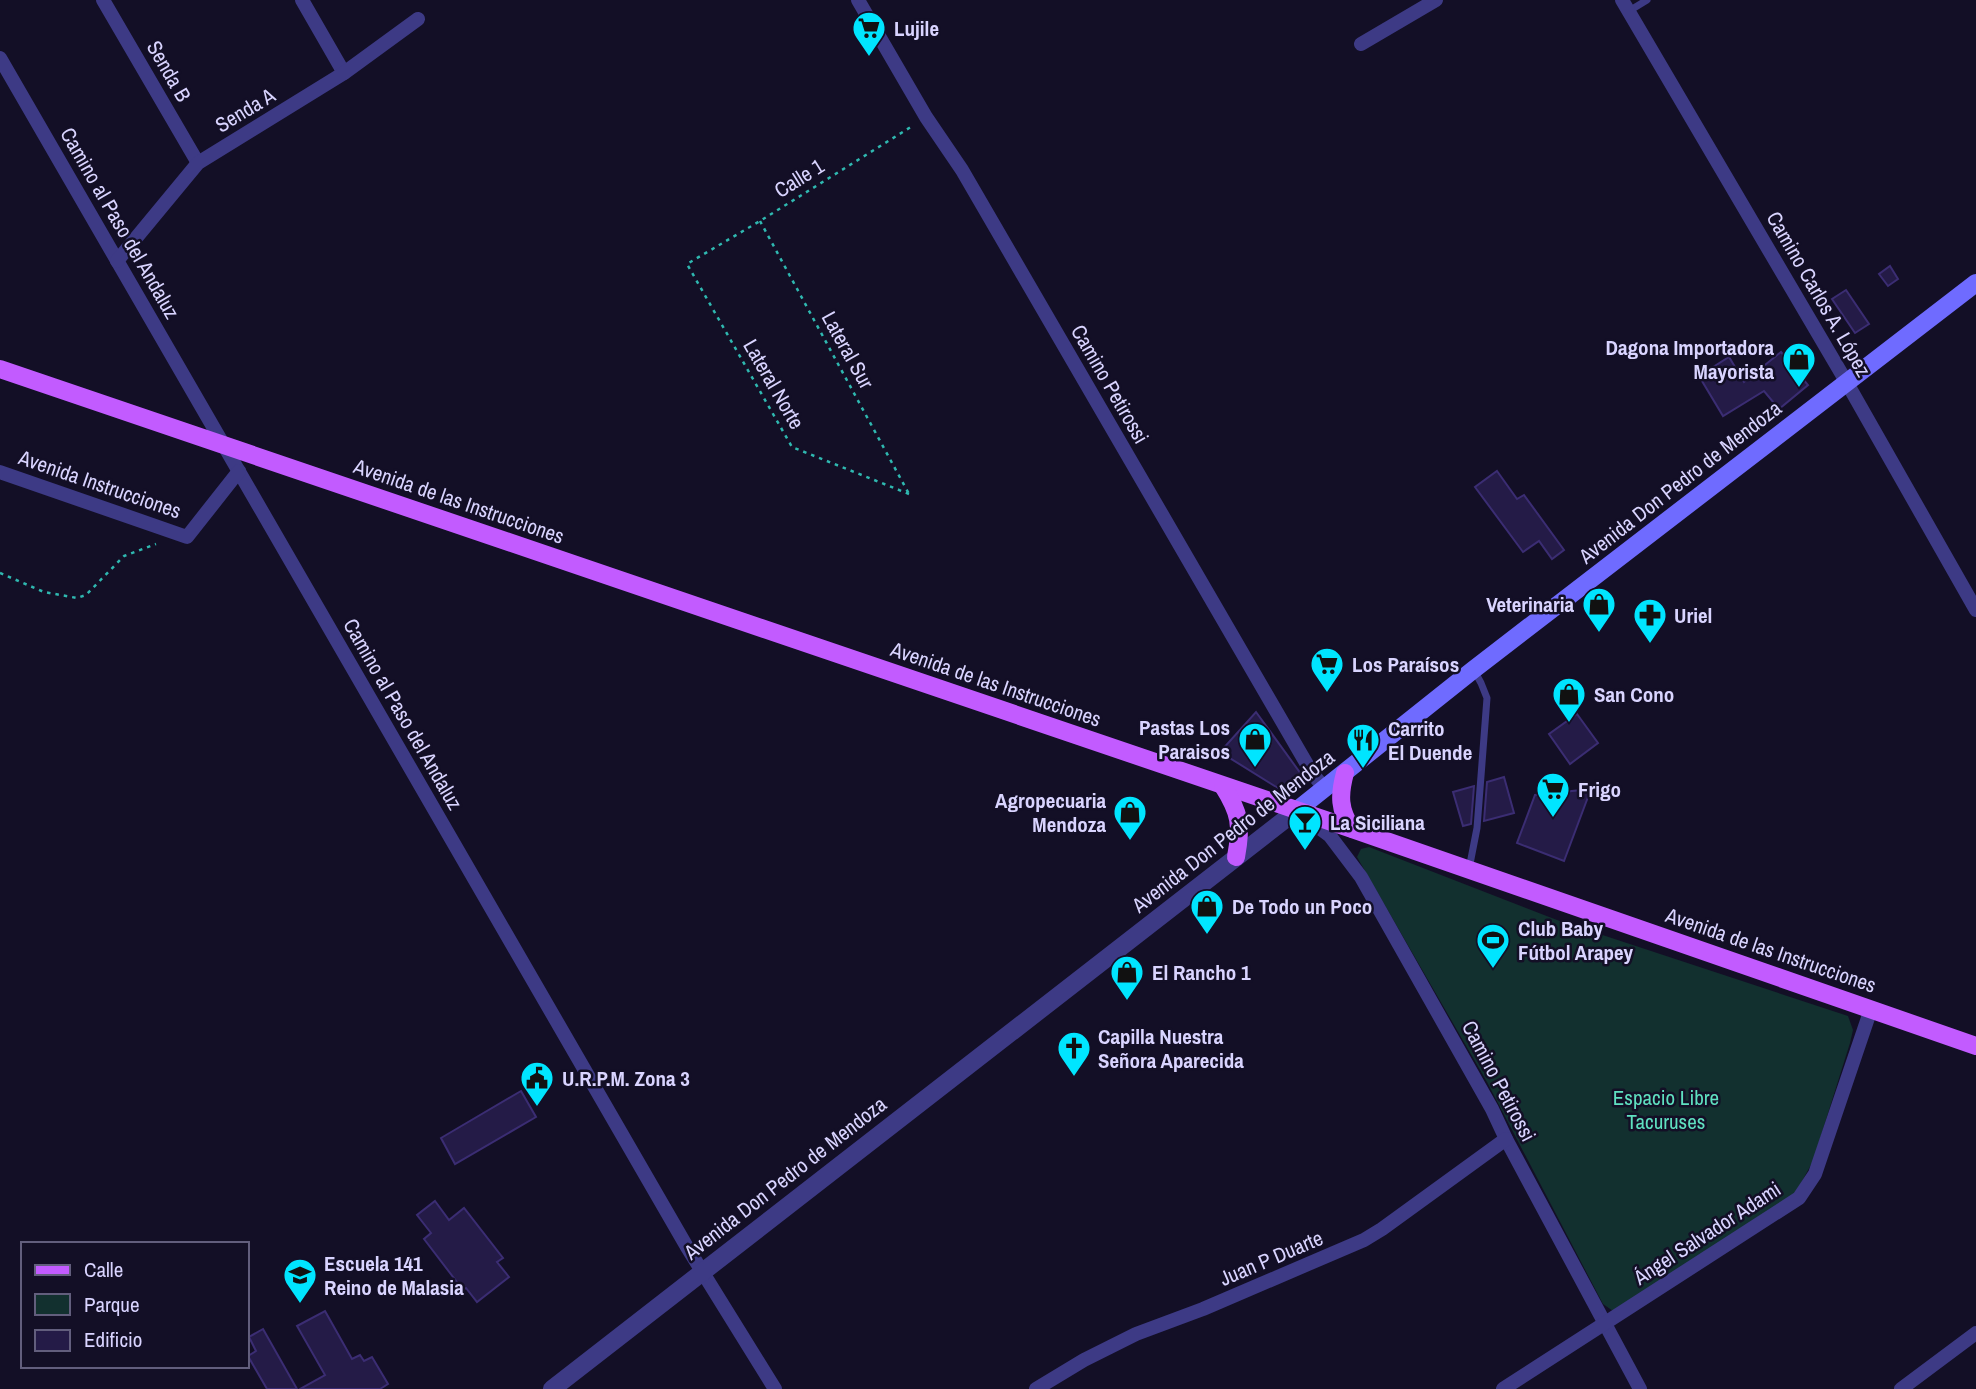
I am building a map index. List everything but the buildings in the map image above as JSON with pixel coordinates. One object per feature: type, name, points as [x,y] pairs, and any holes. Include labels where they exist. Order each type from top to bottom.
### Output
[{"type":"main road","name":"Avenida Don Pedro de Mendoza","points":[[1296,811],[1473,670],[1976,283]]},
{"type":"main road","name":"Avenida de las Instrucciones","points":[[0,369],[1352,829],[1976,1046]]},
{"type":"main road","points":[[1345,773],[1340,792],[1341,806],[1352,829]]},
{"type":"main road","points":[[1223,786],[1236,806],[1240,823],[1236,857]]},
{"type":"street","name":"Senda B","points":[[103,0],[198,163]]},
{"type":"street","points":[[302,0],[344,73]]},
{"type":"street","name":"Camino Petirossi","points":[[858,0],[926,117],[962,170],[1312,773],[1325,789]]},
{"type":"street","points":[[1361,44],[1436,0]]},
{"type":"street","name":"Camino Carlos A. López","points":[[1625,5],[1847,383],[1976,610]]},
{"type":"street","name":"Senda A","points":[[117,261],[198,163],[344,73],[418,19]]},
{"type":"street","name":"Camino al Paso del Andaluz","points":[[0,58],[702,1270],[775,1389]]},
{"type":"street","name":"Avenida Instrucciones","points":[[0,472],[187,537],[239,471]]},
{"type":"street","name":"Camino Petirossi","points":[[1296,811],[1329,836],[1362,877],[1493,1109],[1506,1139],[1640,1389]]},
{"type":"street","name":"Avenida Don Pedro de Mendoza","points":[[552,1389],[1296,811]]},
{"type":"street","name":"Ángel Salvador Adami","points":[[1503,1389],[1799,1198],[1815,1174],[1871,1009]]},
{"type":"street","name":"Juan P Duarte","points":[[1036,1389],[1084,1360],[1136,1334],[1203,1309],[1364,1240],[1506,1139]]},
{"type":"street","points":[[1901,1389],[1976,1333]]},
{"type":"lane","points":[[1625,5],[1647,0]]},
{"type":"lane","points":[[1468,870],[1477,828],[1487,698],[1473,670]]},
{"type":"path","name":"Calle 1","points":[[687,264],[926,117]]},
{"type":"path","name":"Lateral Sur","points":[[760,221],[909,494]]},
{"type":"path","name":"Lateral Norte","points":[[687,264],[792,447],[909,494]]},
{"type":"path","points":[[0,573],[44,592],[77,598],[86,595],[124,556],[158,543]]},
{"type":"green space","name":"Espacio Libre Tacuruses","points":[[1369,847],[1557,920],[1848,1016],[1853,1030],[1850,1043],[1813,1161],[1795,1194],[1613,1311],[1603,1304],[1487,1082],[1357,857],[1361,849]]},
{"type":"place","name":"Lujile","points":[[869,58]]},
{"type":"place","name":"Dagona Importadora Mayorista","points":[[1799,389]]},
{"type":"place","name":"Veterinaria","points":[[1599,634]]},
{"type":"place","name":"Uriel","points":[[1650,645]]},
{"type":"place","name":"Los Paraísos","points":[[1327,694]]},
{"type":"place","name":"San Cono","points":[[1569,724]]},
{"type":"place","name":"Pastas Los Paraisos","points":[[1255,769]]},
{"type":"place","name":"Carrito El Duende","points":[[1363,770]]},
{"type":"place","name":"Frigo","points":[[1553,819]]},
{"type":"place","name":"Agropecuaria Mendoza","points":[[1130,842]]},
{"type":"place","name":"La Siciliana","points":[[1305,852]]},
{"type":"place","name":"De Todo un Poco","points":[[1207,936]]},
{"type":"place","name":"Club Baby Fútbol Arapey","points":[[1493,970]]},
{"type":"place","name":"El Rancho 1","points":[[1127,1002]]},
{"type":"place","name":"Capilla Nuestra Señora Aparecida","points":[[1074,1078]]},
{"type":"place","name":"U.R.P.M. Zona 3","points":[[537,1108]]},
{"type":"place","name":"Escuela 141 Reino de Malasia","points":[[300,1305]]}]
